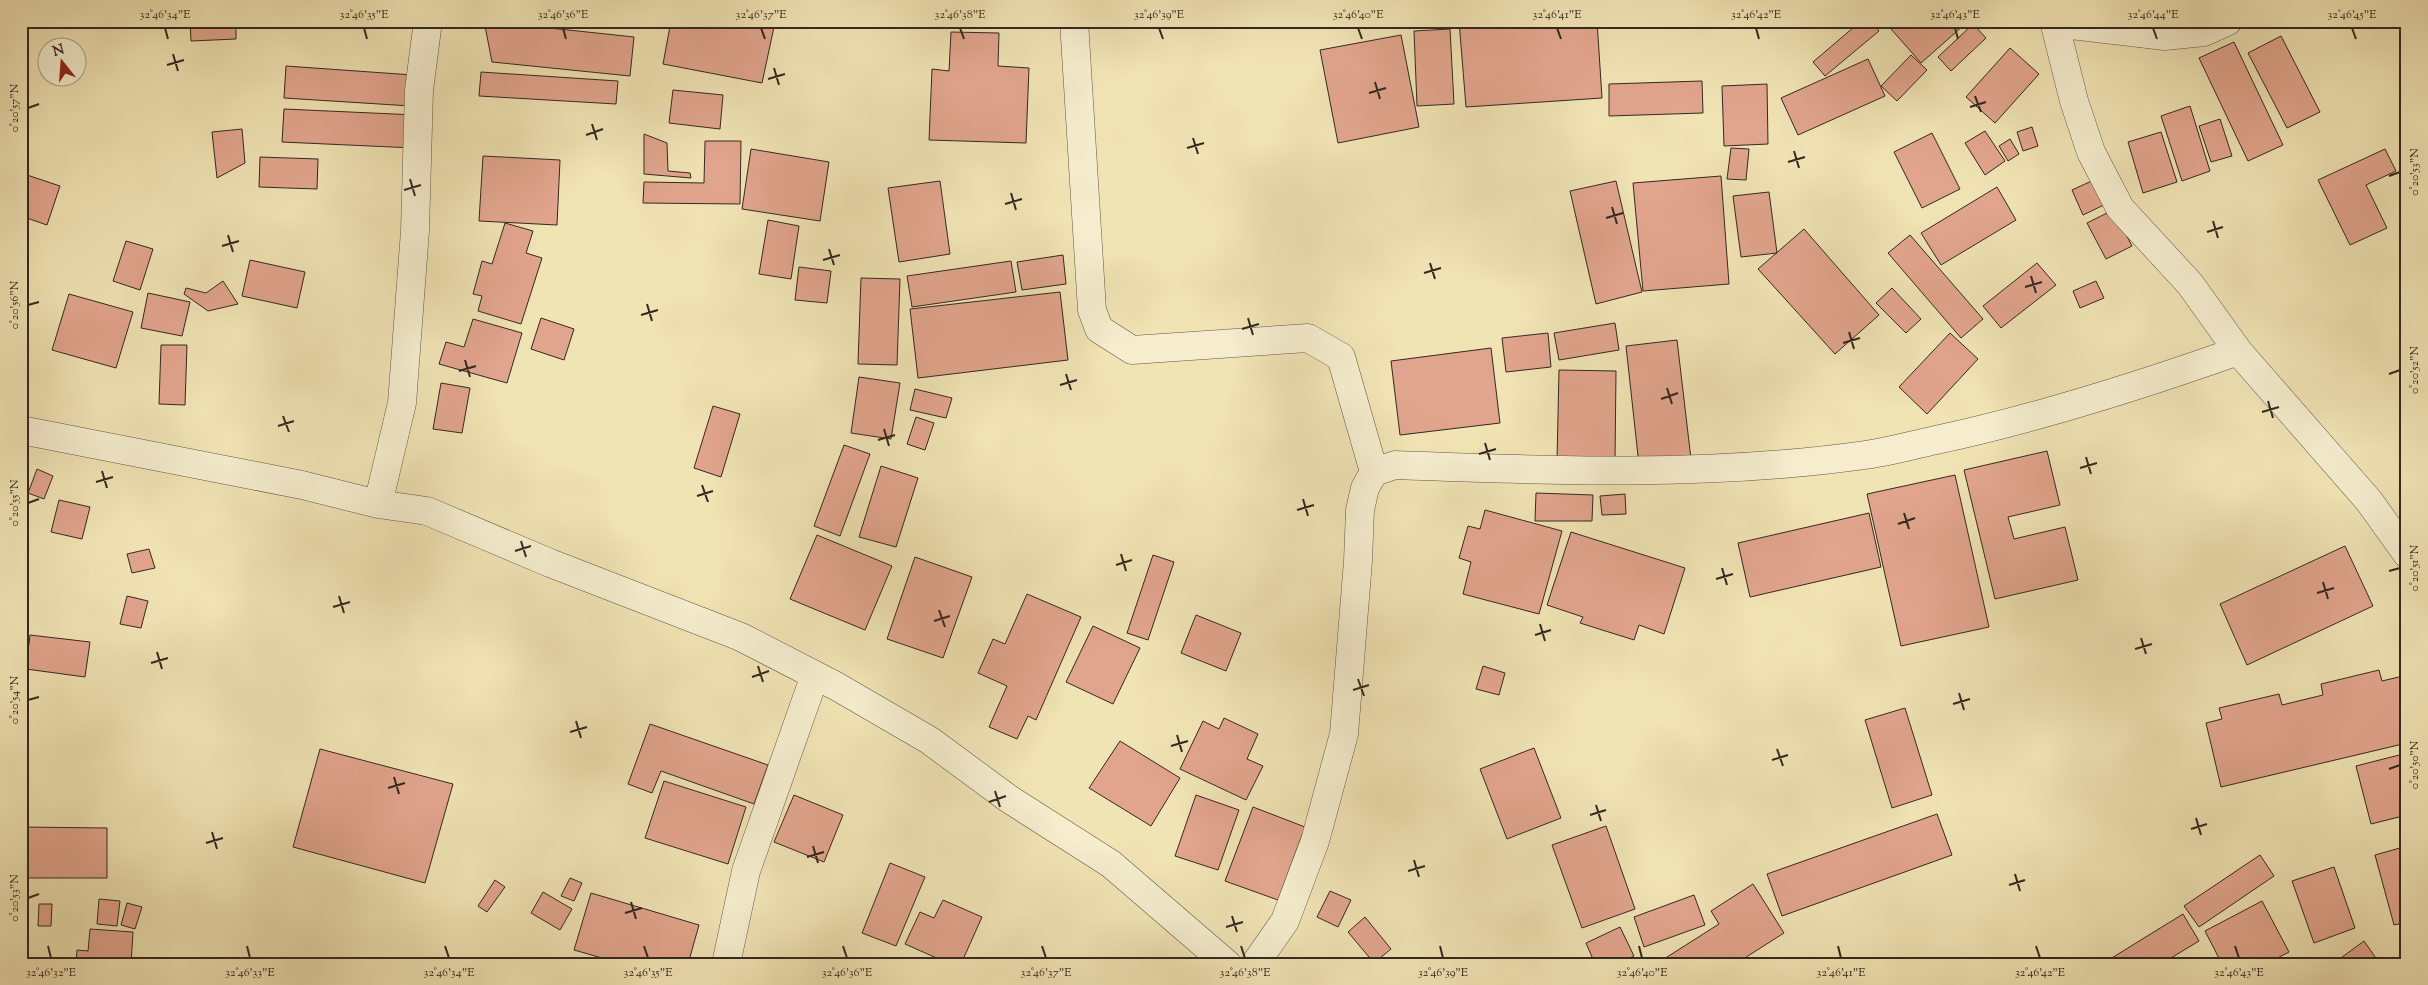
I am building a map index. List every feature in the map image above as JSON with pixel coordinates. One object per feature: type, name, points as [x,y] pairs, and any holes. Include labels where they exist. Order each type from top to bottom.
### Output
[{"type":"street","points":[[378,504],[402,403],[415,231],[419,90],[428,21]]},
{"type":"street","points":[[1074,21],[1092,310],[1100,329],[1132,350],[1308,338],[1341,357],[1374,472]]},
{"type":"street","points":[[2228,21],[2204,32],[2165,36],[2054,22],[2074,100],[2091,152],[2120,208],[2190,284],[2238,351],[2368,501],[2407,554]]},
{"type":"street","points":[[1255,964],[1285,921],[1315,840],[1344,734],[1358,561],[1360,510],[1365,488],[1374,472],[1395,465],[1653,472],[1729,469],[1868,455],[1978,431],[2139,386],[2238,351]]},
{"type":"street","points":[[21,430],[302,485],[378,504],[427,511],[550,563],[740,637],[815,675],[929,740],[1009,799],[1110,864],[1227,964]]},
{"type":"street","points":[[726,964],[746,871],[815,675]]},
{"type":"building","points":[[190,21],[236,21],[236,39],[191,41]]},
{"type":"building","points":[[294,21],[373,21],[372,27]]},
{"type":"building","points":[[484,21],[634,37],[630,76],[492,62]]},
{"type":"building","points":[[671,21],[742,21],[774,27],[762,83],[663,64]]},
{"type":"building","points":[[1403,21],[1443,21],[1403,24]]},
{"type":"building","points":[[1459,21],[1597,21],[1602,98],[1466,107]]},
{"type":"building","points":[[1861,21],[1871,21],[1879,31],[1825,76],[1813,62]]},
{"type":"building","points":[[1884,21],[1961,21],[1964,25],[1921,63]]},
{"type":"building","points":[[1973,24],[1986,38],[1951,71],[1938,57]]},
{"type":"building","points":[[1450,29],[1454,104],[1417,106],[1414,31]]},
{"type":"building","points":[[951,32],[999,33],[998,66],[1029,68],[1026,143],[929,140],[932,69],[949,71]]},
{"type":"building","points":[[1401,35],[1419,127],[1338,143],[1320,50]]},
{"type":"building","points":[[2281,36],[2320,112],[2287,128],[2248,53]]},
{"type":"building","points":[[2234,42],[2283,145],[2248,161],[2199,58]]},
{"type":"building","points":[[2010,48],[2039,74],[1995,123],[1966,97]]},
{"type":"building","points":[[1911,55],[1927,70],[1897,101],[1881,86]]},
{"type":"building","points":[[1868,59],[1885,96],[1798,135],[1781,98]]},
{"type":"building","points":[[286,66],[413,75],[411,106],[284,98]]},
{"type":"building","points":[[481,72],[618,81],[616,104],[479,96]]},
{"type":"building","points":[[1702,81],[1703,113],[1609,116],[1609,84]]},
{"type":"building","points":[[1767,84],[1768,144],[1724,146],[1722,86]]},
{"type":"building","points":[[673,90],[723,95],[720,129],[669,123]]},
{"type":"building","points":[[2190,106],[2210,171],[2182,181],[2161,116]]},
{"type":"building","points":[[284,109],[416,115],[414,148],[282,142]]},
{"type":"building","points":[[2220,119],[2232,156],[2211,162],[2199,126]]},
{"type":"building","points":[[2032,127],[2038,146],[2023,151],[2017,132]]},
{"type":"building","points":[[242,129],[245,163],[217,178],[212,132]]},
{"type":"building","points":[[1985,131],[2005,161],[1985,175],[1965,143]]},
{"type":"building","points":[[2161,132],[2177,182],[2143,193],[2128,142]]},
{"type":"building","points":[[1932,133],[1960,189],[1922,208],[1894,152]]},
{"type":"building","points":[[644,134],[667,143],[668,171],[690,173],[691,178],[644,174]]},
{"type":"building","points":[[2010,139],[2019,154],[2008,161],[1999,146]]},
{"type":"building","points":[[705,141],[741,141],[740,204],[643,203],[644,182],[704,183]]},
{"type":"building","points":[[1731,148],[1749,149],[1746,180],[1727,179]]},
{"type":"building","points":[[751,149],[829,162],[820,221],[742,209]]},
{"type":"building","points":[[2385,149],[2396,171],[2366,185],[2387,228],[2350,245],[2318,180]]},
{"type":"building","points":[[483,156],[560,160],[557,225],[479,221]]},
{"type":"building","points":[[260,157],[318,159],[317,189],[259,187]]},
{"type":"building","points":[[21,173],[60,186],[47,225],[21,216]]},
{"type":"building","points":[[1721,176],[1729,284],[1643,291],[1633,183]]},
{"type":"building","points":[[2098,178],[2110,202],[2083,215],[2072,190]]},
{"type":"building","points":[[940,181],[950,254],[899,262],[888,188]]},
{"type":"building","points":[[1616,181],[1642,292],[1596,304],[1570,191]]},
{"type":"building","points":[[1997,187],[2016,220],[1941,265],[1921,233]]},
{"type":"building","points":[[1769,192],[1777,253],[1741,257],[1733,196]]},
{"type":"building","points":[[2113,210],[2132,246],[2106,259],[2087,223]]},
{"type":"building","points":[[768,220],[799,226],[791,279],[759,274]]},
{"type":"building","points":[[505,223],[533,231],[526,253],[542,258],[521,324],[478,311],[482,296],[473,294],[482,261],[492,264]]},
{"type":"building","points":[[1804,229],[1879,315],[1835,354],[1758,269]]},
{"type":"building","points":[[1910,235],[1983,319],[1961,338],[1888,253]]},
{"type":"building","points":[[126,241],[153,249],[140,290],[113,281]]},
{"type":"building","points":[[1063,255],[1066,284],[1022,290],[1017,262]]},
{"type":"building","points":[[250,260],[305,272],[297,308],[242,296]]},
{"type":"building","points":[[1011,261],[1016,292],[912,307],[907,276]]},
{"type":"building","points":[[2037,263],[2056,285],[2001,328],[1983,306]]},
{"type":"building","points":[[799,267],[831,271],[827,303],[795,300]]},
{"type":"building","points":[[861,278],[900,279],[897,365],[858,364]]},
{"type":"building","points":[[223,281],[238,304],[208,311],[184,294],[186,288],[206,293]]},
{"type":"building","points":[[2096,281],[2104,298],[2080,308],[2073,291]]},
{"type":"building","points":[[1892,288],[1921,319],[1906,333],[1876,303]]},
{"type":"building","points":[[1060,292],[1068,360],[918,378],[910,309]]},
{"type":"building","points":[[148,293],[190,302],[182,336],[141,328]]},
{"type":"building","points":[[69,294],[133,312],[116,368],[52,350]]},
{"type":"building","points":[[541,318],[574,329],[564,360],[531,349]]},
{"type":"building","points":[[473,319],[522,333],[507,383],[439,364],[446,342],[464,347]]},
{"type":"building","points":[[1615,323],[1619,350],[1559,360],[1554,333]]},
{"type":"building","points":[[1548,333],[1551,367],[1506,372],[1502,338]]},
{"type":"building","points":[[1950,333],[1978,359],[1927,414],[1899,387]]},
{"type":"building","points":[[1677,340],[1691,459],[1639,465],[1626,346]]},
{"type":"building","points":[[161,345],[187,345],[185,405],[159,404]]},
{"type":"building","points":[[1491,348],[1500,423],[1400,435],[1391,361]]},
{"type":"building","points":[[1559,370],[1616,371],[1615,461],[1557,460]]},
{"type":"building","points":[[859,377],[900,383],[891,439],[851,433]]},
{"type":"building","points":[[441,383],[470,388],[462,433],[433,429]]},
{"type":"building","points":[[915,389],[952,398],[946,418],[910,410]]},
{"type":"building","points":[[713,406],[740,414],[721,477],[694,468]]},
{"type":"building","points":[[916,417],[934,423],[925,450],[907,444]]},
{"type":"building","points":[[844,445],[870,454],[840,536],[814,526]]},
{"type":"building","points":[[2047,451],[2060,505],[2008,517],[2014,539],[2065,527],[2078,580],[1995,599],[1964,470]]},
{"type":"building","points":[[881,466],[918,478],[896,547],[859,537]]},
{"type":"building","points":[[37,469],[53,476],[44,499],[28,493]]},
{"type":"building","points":[[1955,475],[1989,627],[1901,646],[1867,494]]},
{"type":"building","points":[[1536,493],[1593,495],[1592,521],[1535,521]]},
{"type":"building","points":[[1625,494],[1626,514],[1602,515],[1600,496]]},
{"type":"building","points":[[59,500],[90,507],[82,539],[51,532]]},
{"type":"building","points":[[1485,510],[1562,531],[1539,614],[1463,594],[1471,562],[1459,558],[1468,526],[1480,529]]},
{"type":"building","points":[[1869,513],[1881,567],[1750,597],[1738,543]]},
{"type":"building","points":[[1571,532],[1685,568],[1664,634],[1639,625],[1634,640],[1580,623],[1583,617],[1547,605]]},
{"type":"building","points":[[817,535],[892,566],[865,630],[790,599]]},
{"type":"building","points":[[2345,546],[2373,606],[2247,665],[2220,604]]},
{"type":"building","points":[[149,549],[155,568],[132,573],[127,554]]},
{"type":"building","points":[[1153,555],[1174,562],[1148,640],[1127,633]]},
{"type":"building","points":[[915,557],[972,577],[943,658],[887,639]]},
{"type":"building","points":[[1027,594],[1081,617],[1036,720],[1028,716],[1017,739],[989,727],[1007,686],[978,673],[993,639],[1005,644]]},
{"type":"building","points":[[127,596],[148,601],[141,628],[120,624]]},
{"type":"building","points":[[1196,615],[1241,633],[1226,671],[1181,653]]},
{"type":"building","points":[[1093,626],[1140,648],[1113,704],[1066,682]]},
{"type":"building","points":[[30,635],[90,642],[85,677],[26,669]]},
{"type":"building","points":[[1483,666],[1505,673],[1499,695],[1476,689]]},
{"type":"building","points":[[2379,670],[2382,681],[2407,675],[2407,743],[2221,787],[2206,723],[2222,719],[2219,708],[2279,694],[2282,705],[2323,695],[2321,684]]},
{"type":"building","points":[[1905,708],[1932,795],[1892,808],[1865,720]]},
{"type":"building","points":[[1224,718],[1258,734],[1247,759],[1263,766],[1246,800],[1180,769],[1203,721],[1219,729]]},
{"type":"building","points":[[650,724],[768,765],[754,804],[661,771],[652,793],[628,784]]},
{"type":"building","points":[[1120,741],[1180,778],[1151,826],[1089,788]]},
{"type":"building","points":[[1534,748],[1561,818],[1507,839],[1480,769]]},
{"type":"building","points":[[320,749],[453,784],[425,883],[293,847]]},
{"type":"building","points":[[2407,753],[2407,815],[2371,824],[2356,766]]},
{"type":"building","points":[[664,781],[746,807],[728,864],[645,838]]},
{"type":"building","points":[[794,795],[843,815],[824,862],[774,842]]},
{"type":"building","points":[[1196,795],[1239,810],[1218,870],[1175,856]]},
{"type":"building","points":[[1253,807],[1305,827],[1278,900],[1225,881]]},
{"type":"building","points":[[1937,814],[1952,855],[1782,916],[1767,874]]},
{"type":"building","points":[[1606,826],[1635,909],[1582,928],[1552,845]]},
{"type":"building","points":[[21,827],[107,828],[107,878],[21,878]]},
{"type":"building","points":[[2407,846],[2407,922],[2394,925],[2375,855]]},
{"type":"building","points":[[2260,855],[2274,876],[2199,927],[2184,906]]},
{"type":"building","points":[[890,863],[925,877],[896,946],[862,933]]},
{"type":"building","points":[[2334,867],[2355,928],[2314,943],[2292,881]]},
{"type":"building","points":[[570,878],[582,883],[574,901],[561,896]]},
{"type":"building","points":[[495,880],[505,887],[487,912],[478,906]]},
{"type":"building","points":[[1753,884],[1784,933],[1740,961],[1742,964],[1656,964],[1719,924],[1711,911]]},
{"type":"building","points":[[1330,891],[1351,900],[1338,927],[1317,917]]},
{"type":"building","points":[[543,892],[572,909],[560,930],[531,913]]},
{"type":"building","points":[[591,893],[699,925],[688,964],[623,964],[574,950]]},
{"type":"building","points":[[1694,895],[1705,925],[1644,947],[1634,917]]},
{"type":"building","points":[[99,899],[120,901],[117,926],[97,924]]},
{"type":"building","points":[[943,900],[982,917],[961,964],[950,964],[905,944],[920,912],[934,918]]},
{"type":"building","points":[[2262,901],[2289,952],[2266,964],[2222,964],[2205,931]]},
{"type":"building","points":[[127,903],[142,907],[135,929],[121,925]]},
{"type":"building","points":[[39,904],[52,904],[51,926],[38,926]]},
{"type":"building","points":[[21,906],[26,906],[28,964],[21,964]]},
{"type":"building","points":[[2183,914],[2199,941],[2161,964],[2102,964]]},
{"type":"building","points":[[1365,917],[1391,949],[1374,963],[1348,932]]},
{"type":"building","points":[[1620,927],[1634,956],[1618,964],[1595,964],[1586,943]]},
{"type":"building","points":[[90,929],[133,932],[131,964],[76,964],[77,950],[88,951]]},
{"type":"building","points":[[2364,941],[2380,964],[2334,964],[2334,963]]}]
